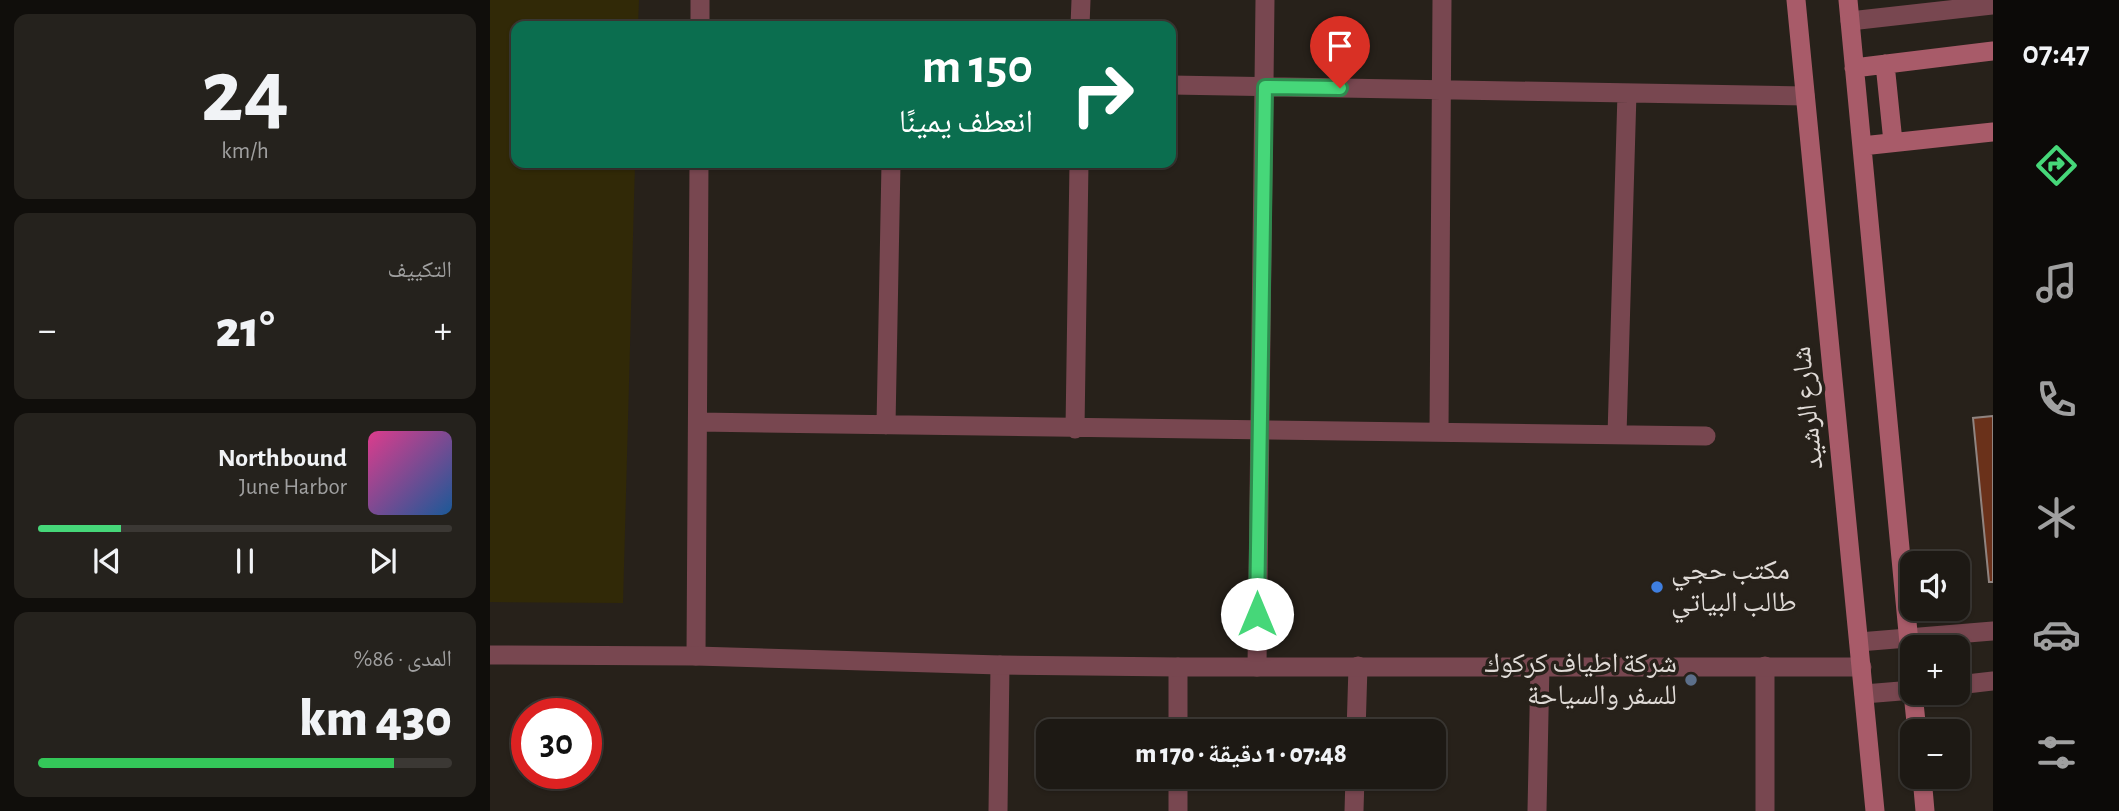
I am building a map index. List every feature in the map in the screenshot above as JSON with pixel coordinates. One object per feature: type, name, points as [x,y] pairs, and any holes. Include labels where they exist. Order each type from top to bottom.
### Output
[{"type":"main road","name":"شارع الرشيد","points":[[1796,0],[1875,811]]},
{"type":"main road","points":[[1848,0],[1909,635]]},
{"type":"main road","points":[[1854,68],[1993,51]]},
{"type":"main road","points":[[1885,64],[1893,142]]},
{"type":"main road","points":[[1862,146],[1993,132]]},
{"type":"main road","points":[[1923,789],[1925,811]]},
{"type":"street","points":[[700,0],[700,21]]},
{"type":"street","points":[[1080,21],[1081,0]]},
{"type":"street","points":[[1257,667],[1265,0]]},
{"type":"street","points":[[1439,432],[1442,0]]},
{"type":"street","points":[[1850,21],[1988,4]]},
{"type":"street","points":[[1176,85],[1805,96]]},
{"type":"street","points":[[1617,435],[1627,93]]},
{"type":"street","points":[[696,656],[699,168]]},
{"type":"street","points":[[886,425],[891,168]]},
{"type":"street","points":[[1075,429],[1079,168]]},
{"type":"street","points":[[698,422],[1706,436]]},
{"type":"street","points":[[1945,635],[1993,631]]},
{"type":"street","points":[[1859,642],[1900,639]]},
{"type":"street","points":[[490,655],[696,656],[1178,667],[1862,667]]},
{"type":"street","points":[[998,811],[1000,665]]},
{"type":"street","points":[[1538,811],[1539,665]]},
{"type":"street","points":[[1356,719],[1358,666]]},
{"type":"street","points":[[1765,666],[1765,811]]},
{"type":"street","points":[[1178,667],[1178,719]]},
{"type":"street","points":[[1970,684],[1993,681]]},
{"type":"street","points":[[1864,694],[1900,690]]},
{"type":"street","points":[[1178,789],[1178,811]]},
{"type":"street","points":[[1354,811],[1355,789]]},
{"type":"sand","points":[[490,0],[639,0],[638,21],[511,21],[511,168],[635,168],[623,603],[490,602]]},
{"type":"building","points":[[1993,416],[1993,582],[1989,582],[1973,418]]},
{"type":"place","name":"مكتب حجي طالب البياتي","points":[[1657,587]]},
{"type":"place","name":"شركة اطياف كركوك للسفر والسياحة","points":[[1691,680]]},
{"type":"route","points":[[1257,614],[1265,87],[1340,88]]}]
